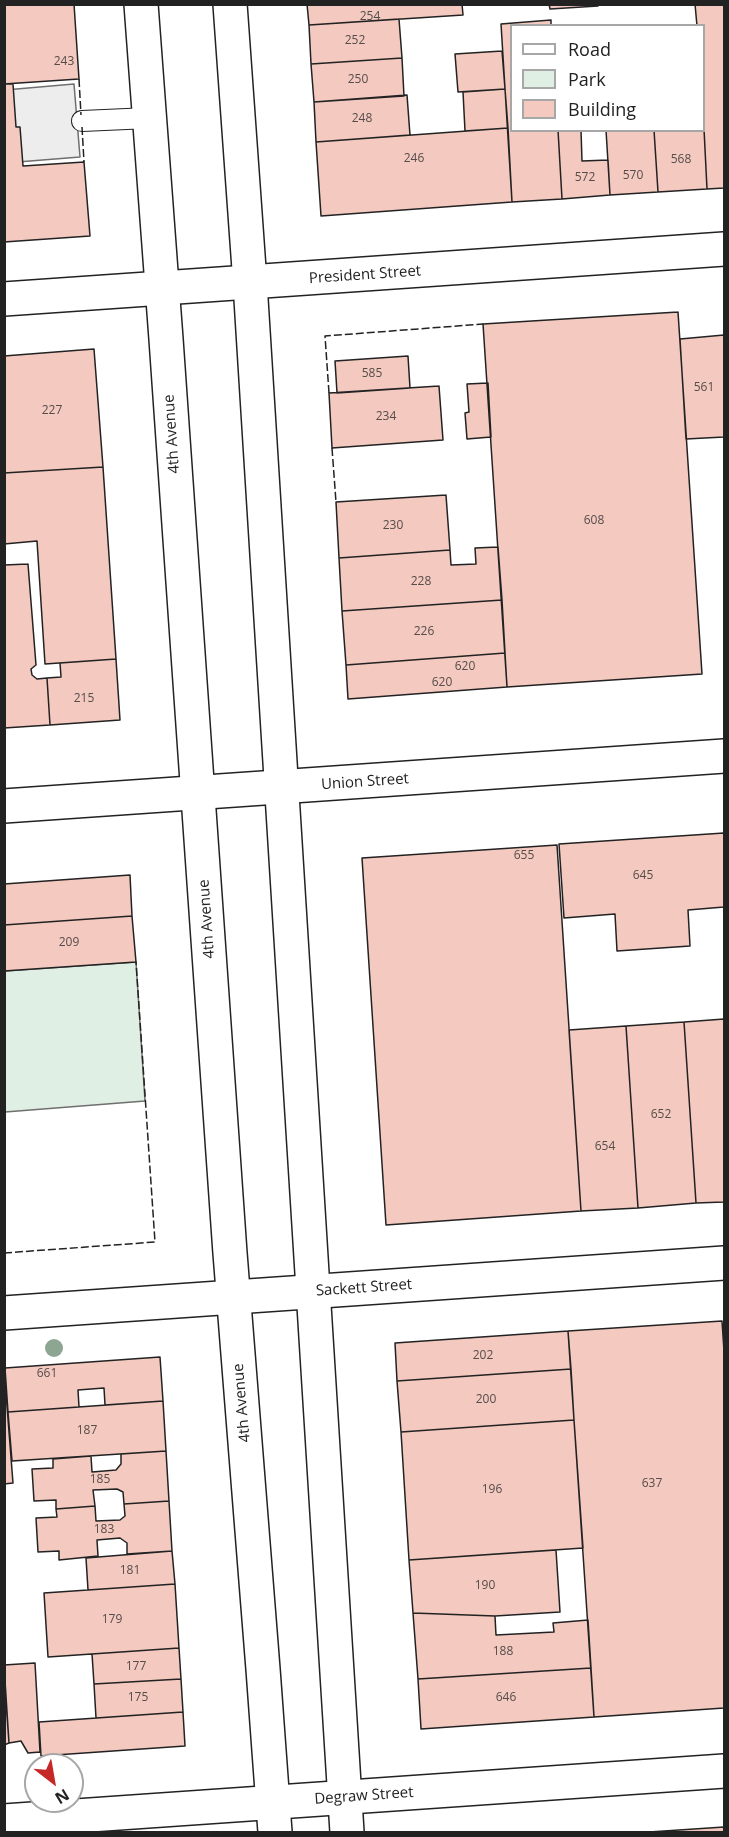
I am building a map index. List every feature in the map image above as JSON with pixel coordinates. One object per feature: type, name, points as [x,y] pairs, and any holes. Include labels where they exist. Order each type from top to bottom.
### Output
[{"type":"main road","name":"4th Avenue","points":[[141,4],[233,1297],[274,1818]]},
{"type":"main road","points":[[230,4],[250,283],[347,1833]]},
{"type":"main road","name":"President Street","points":[[4,299],[724,249]]},
{"type":"main road","name":"Union Street","points":[[4,806],[724,756]]},
{"type":"main road","name":"Sackett Street","points":[[4,1313],[724,1263]]},
{"type":"main road","name":"Degraw Street","points":[[4,1821],[274,1818],[345,1797],[724,1771]]},
{"type":"lane","points":[[82,121],[149,117]]},
{"type":"green space","points":[[136,962],[145,1101],[5,1112],[5,971]]},
{"type":"shaded area","points":[[74,84],[80,157],[5,163],[5,90]]},
{"type":"building","points":[[4,4],[74,4],[79,79],[4,84]]},
{"type":"building","points":[[307,4],[462,4],[463,15],[309,25]]},
{"type":"building","points":[[549,4],[598,4],[598,6],[550,9]]},
{"type":"building","points":[[695,4],[724,4],[724,188],[707,189],[704,132],[705,24],[697,24]]},
{"type":"building","points":[[399,19],[402,58],[311,64],[309,25]]},
{"type":"building","points":[[551,20],[551,24],[510,24],[510,132],[558,132],[562,199],[512,202],[501,24]]},
{"type":"building","points":[[502,51],[505,89],[458,92],[455,54]]},
{"type":"building","points":[[402,58],[404,96],[314,102],[311,64]]},
{"type":"building","points":[[4,84],[13,84],[16,127],[20,127],[23,166],[84,162],[90,236],[4,242]]},
{"type":"building","points":[[505,89],[508,128],[465,131],[463,92]]},
{"type":"building","points":[[407,95],[410,135],[316,142],[314,102]]},
{"type":"building","points":[[508,128],[512,202],[321,216],[316,142]]},
{"type":"building","points":[[558,132],[581,132],[582,161],[608,160],[610,195],[562,199]]},
{"type":"building","points":[[606,132],[654,132],[658,192],[610,195]]},
{"type":"building","points":[[654,132],[704,132],[707,189],[658,192]]},
{"type":"building","points":[[678,312],[702,674],[507,687],[483,324]]},
{"type":"building","points":[[724,335],[724,437],[686,439],[680,339]]},
{"type":"building","points":[[94,349],[103,467],[4,473],[4,356]]},
{"type":"building","points":[[408,356],[410,388],[337,393],[335,361]]},
{"type":"building","points":[[488,383],[491,437],[467,439],[465,413],[469,412],[467,384]]},
{"type":"building","points":[[439,386],[443,440],[332,448],[329,393]]},
{"type":"building","points":[[103,467],[116,659],[45,664],[37,541],[4,544],[4,473]]},
{"type":"building","points":[[446,495],[450,550],[339,558],[336,502]]},
{"type":"building","points":[[498,547],[502,600],[342,611],[339,558],[450,550],[451,565],[476,564],[475,548]]},
{"type":"building","points":[[28,564],[36,665],[31,669],[32,675],[37,679],[47,678],[50,725],[4,728],[4,565]]},
{"type":"building","points":[[502,600],[505,653],[346,665],[342,611]]},
{"type":"building","points":[[505,653],[507,687],[348,699],[346,665]]},
{"type":"building","points":[[116,659],[120,720],[50,725],[47,678],[61,677],[60,663]]},
{"type":"building","points":[[724,833],[724,907],[688,910],[690,946],[617,951],[615,914],[564,918],[559,844]]},
{"type":"building","points":[[557,845],[581,1211],[386,1225],[362,858]]},
{"type":"building","points":[[130,875],[132,916],[4,925],[4,884]]},
{"type":"building","points":[[132,916],[136,962],[4,971],[4,925]]},
{"type":"building","points":[[724,1019],[724,1202],[696,1203],[684,1022]]},
{"type":"building","points":[[684,1022],[696,1203],[638,1208],[626,1026]]},
{"type":"building","points":[[626,1026],[638,1208],[581,1211],[569,1030]]},
{"type":"building","points":[[722,1321],[724,1351],[724,1708],[594,1717],[568,1331]]},
{"type":"building","points":[[568,1331],[571,1369],[397,1381],[395,1343]]},
{"type":"building","points":[[160,1357],[163,1401],[105,1405],[104,1388],[78,1390],[79,1407],[8,1412],[5,1368]]},
{"type":"building","points":[[4,1368],[13,1483],[4,1484]]},
{"type":"building","points":[[571,1369],[574,1420],[401,1432],[397,1381]]},
{"type":"building","points":[[163,1401],[166,1451],[12,1461],[8,1412]]},
{"type":"building","points":[[574,1420],[583,1548],[409,1560],[401,1432]]},
{"type":"building","points":[[166,1451],[169,1501],[124,1504],[123,1492],[117,1489],[93,1490],[95,1506],[56,1509],[56,1500],[34,1501],[32,1469],[53,1468],[53,1459],[91,1456],[92,1472],[116,1470],[121,1464],[121,1454]]},
{"type":"building","points":[[169,1501],[172,1551],[127,1554],[127,1543],[120,1538],[97,1540],[98,1556],[59,1560],[59,1551],[38,1552],[36,1518],[57,1517],[56,1509],[95,1506],[96,1521],[120,1520],[125,1516],[124,1504]]},
{"type":"building","points":[[556,1550],[560,1612],[495,1616],[413,1613],[409,1560]]},
{"type":"building","points":[[172,1551],[175,1584],[88,1590],[86,1558]]},
{"type":"building","points":[[175,1584],[179,1648],[48,1657],[44,1593]]},
{"type":"building","points":[[413,1613],[495,1616],[496,1635],[554,1632],[553,1623],[588,1620],[591,1668],[418,1679]]},
{"type":"building","points":[[179,1648],[181,1679],[94,1684],[92,1654]]},
{"type":"building","points":[[35,1663],[40,1752],[28,1753],[21,1741],[9,1743],[4,1665]]},
{"type":"building","points":[[591,1668],[594,1717],[421,1729],[418,1679]]},
{"type":"building","points":[[4,1675],[9,1743],[4,1745]]},
{"type":"building","points":[[181,1679],[183,1712],[96,1718],[94,1684]]},
{"type":"building","points":[[183,1712],[185,1746],[84,1753],[41,1753],[39,1722]]},
{"type":"building","points":[[724,1827],[724,1832],[649,1832]]},
{"type":"fence","points":[[79,79],[81,115]]},
{"type":"fence","points":[[82,127],[84,162]]},
{"type":"fence","points":[[329,393],[325,336],[483,324]]},
{"type":"fence","points":[[332,448],[336,502]]},
{"type":"fence","points":[[4,1253],[155,1242],[136,962]]}]
